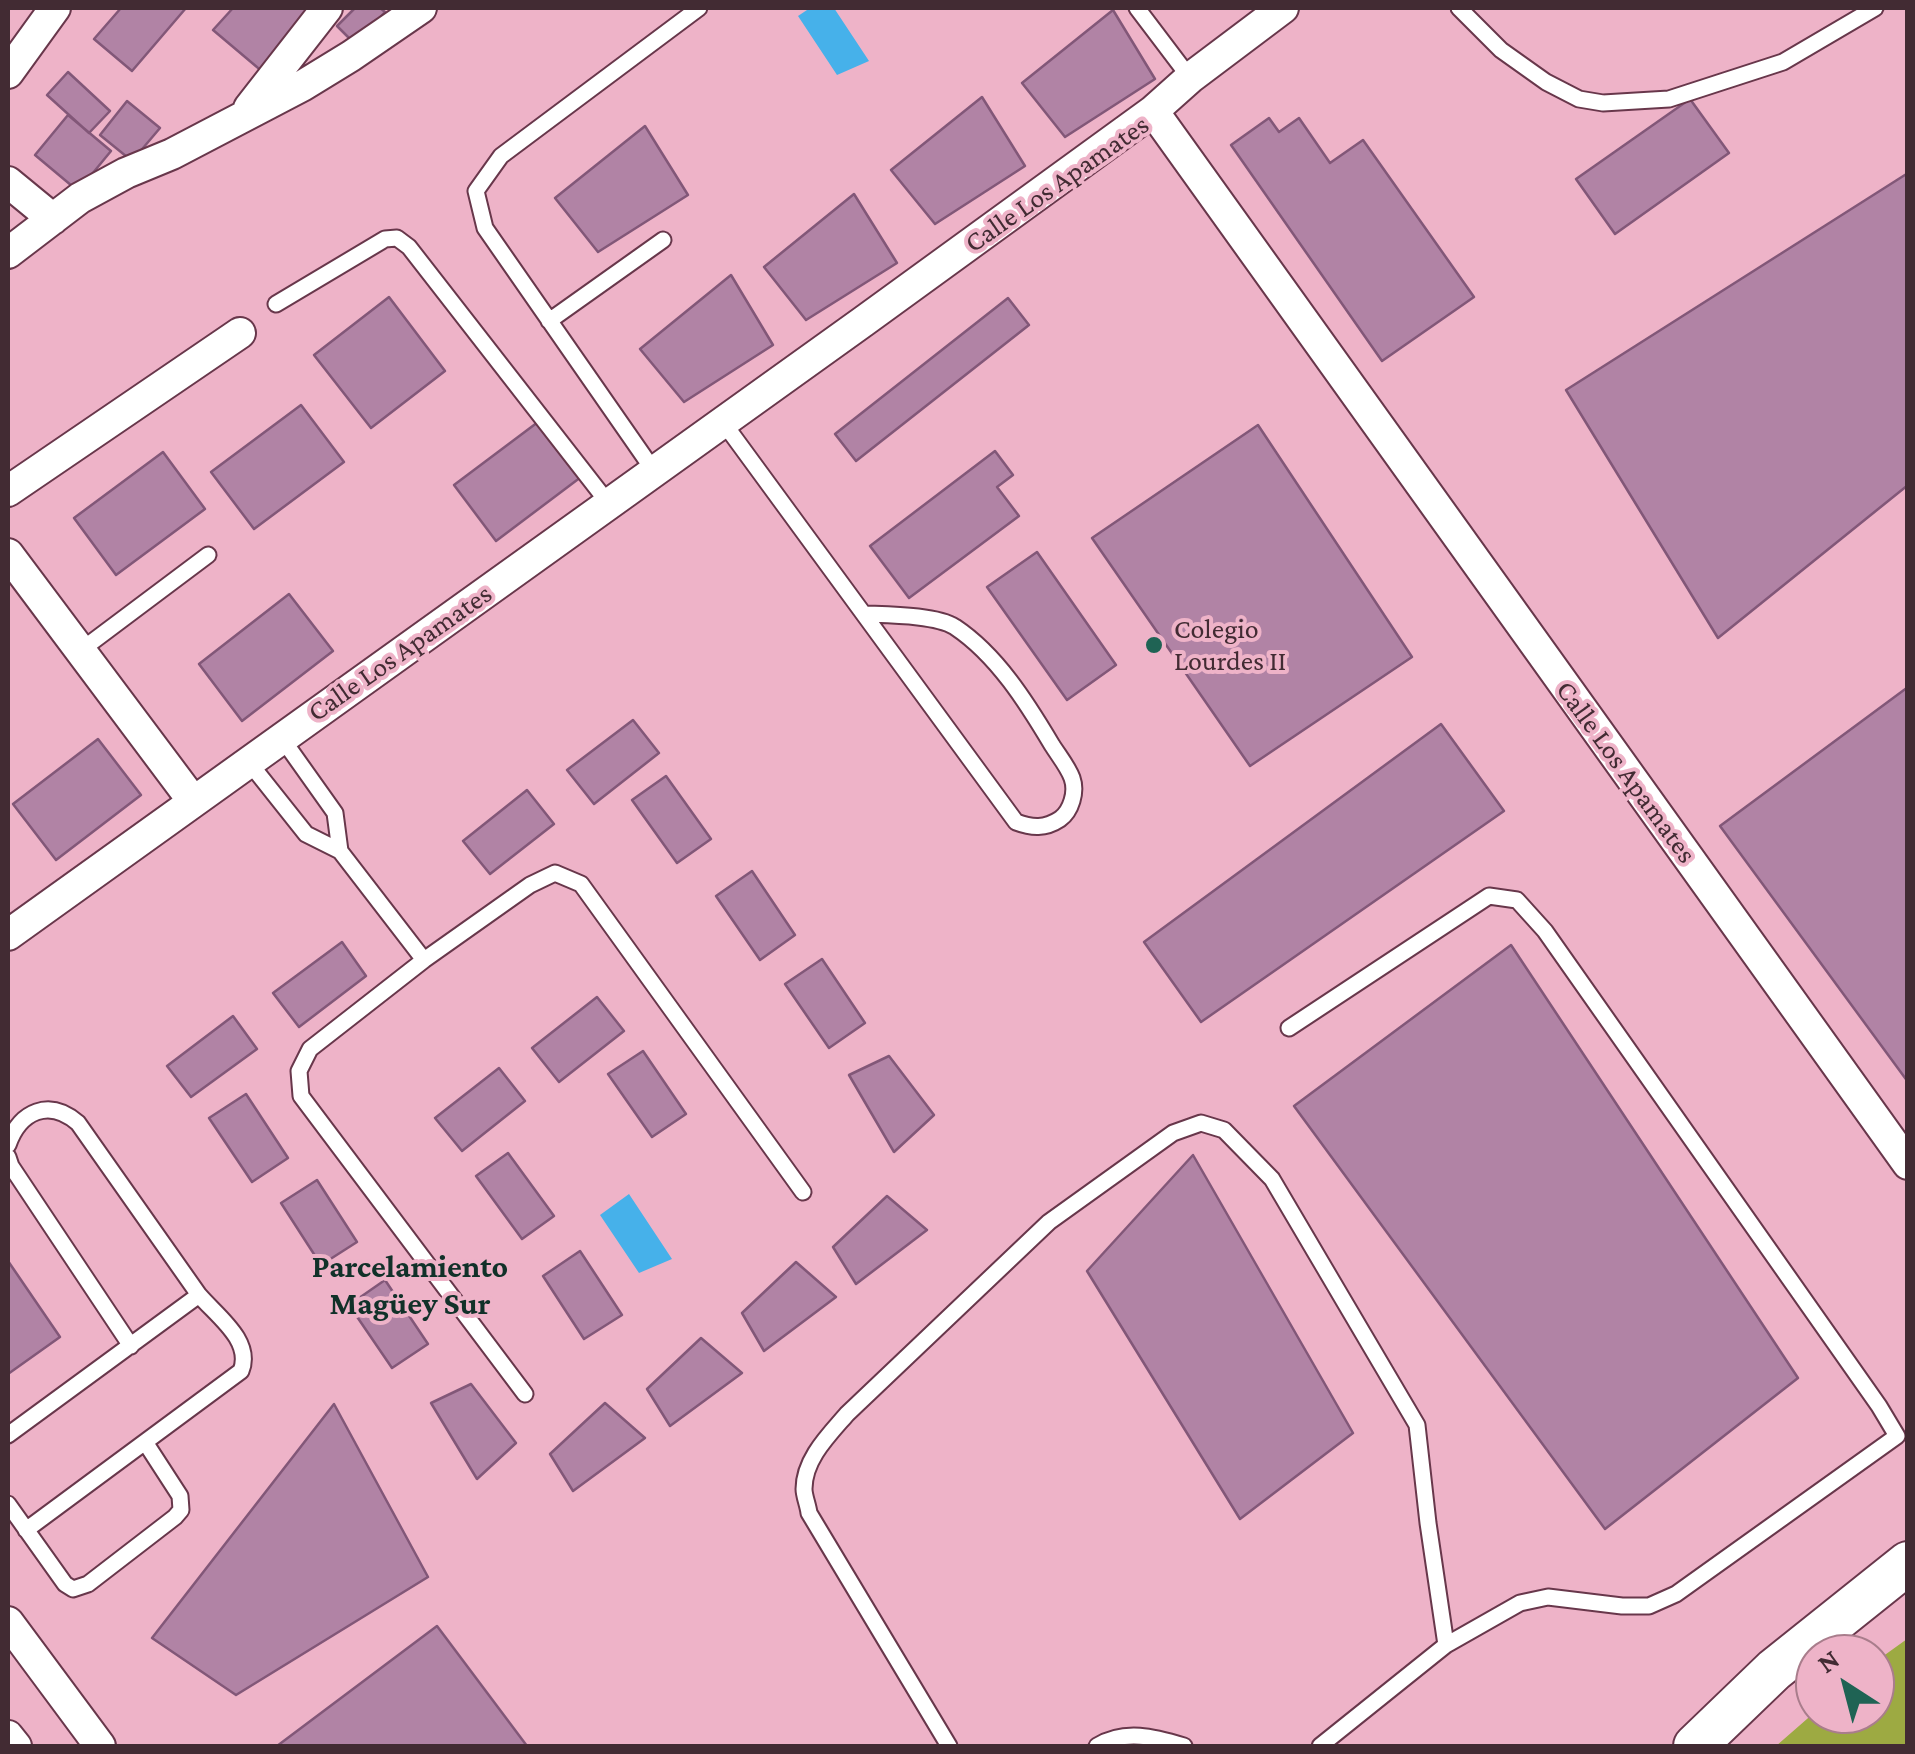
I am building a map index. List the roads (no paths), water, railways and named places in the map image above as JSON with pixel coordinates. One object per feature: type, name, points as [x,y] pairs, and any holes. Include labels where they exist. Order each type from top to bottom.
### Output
[{"type":"main road","points":[[1694,1746],[1774,1670],[1908,1563]]},
{"type":"street","points":[[8,73],[54,8]]},
{"type":"street","points":[[241,117],[327,8]]},
{"type":"street","points":[[8,254],[80,198],[172,154],[351,56],[421,8]]},
{"type":"street","points":[[1153,111],[1278,9]]},
{"type":"street","name":"Calle Los Apamates","points":[[10,928],[654,472],[1153,111],[1908,1164]]},
{"type":"street","points":[[8,182],[53,219]]},
{"type":"street","points":[[8,491],[240,332]]},
{"type":"street","points":[[8,554],[192,801]]},
{"type":"street","points":[[8,1622],[100,1746]]},
{"type":"street","points":[[8,1736],[16,1746]]},
{"type":"lane","points":[[654,472],[485,228],[476,191],[501,156],[699,8]]},
{"type":"lane","points":[[1137,8],[1190,78]]},
{"type":"lane","points":[[1459,8],[1501,50],[1546,82],[1579,99],[1603,103],[1670,99],[1783,62],[1876,8]]},
{"type":"lane","points":[[276,304],[385,238],[397,238],[609,504]]},
{"type":"lane","points":[[549,320],[663,240]]},
{"type":"lane","points":[[723,422],[1016,822],[1030,827],[1047,826],[1064,816],[1074,795],[1073,779],[1034,715],[994,661],[952,625],[906,615],[864,614]]},
{"type":"lane","points":[[80,652],[208,555]]},
{"type":"lane","points":[[281,737],[335,813],[340,851]]},
{"type":"lane","points":[[248,762],[306,834],[340,851],[424,960]]},
{"type":"lane","points":[[525,1394],[301,1096],[299,1071],[310,1050],[424,960],[530,884],[555,873],[580,884],[803,1192]]},
{"type":"lane","points":[[1289,1028],[1489,896],[1517,900],[1546,931],[1902,1434],[1676,1594],[1649,1606],[1548,1597],[1520,1603],[1446,1645],[1320,1746]]},
{"type":"lane","points":[[8,1145],[12,1133],[33,1112],[66,1112],[78,1123],[199,1295],[238,1338],[245,1361],[240,1371],[26,1530]]},
{"type":"lane","points":[[949,1746],[809,1513],[804,1489],[808,1468],[822,1443],[847,1414],[1049,1222],[1174,1132],[1200,1123],[1224,1130],[1272,1178],[1417,1425],[1446,1645]]},
{"type":"lane","points":[[8,1156],[10,1166],[131,1346]]},
{"type":"lane","points":[[8,1434],[199,1295]]},
{"type":"lane","points":[[8,1504],[65,1584],[73,1590],[88,1584],[181,1510],[180,1496],[144,1442]]},
{"type":"lane","points":[[1096,1746],[1130,1735],[1152,1736],[1184,1746]]},
{"type":"water","points":[[810,8],[834,8],[869,61],[837,75],[798,16]]},
{"type":"water","points":[[629,1194],[672,1259],[639,1273],[600,1215]]},
{"type":"place","name":"Colegio Lourdes II","points":[[1154,645]]},
{"type":"district","name":"Parcelamiento Magüey Sur","points":[[410,1286]]}]
